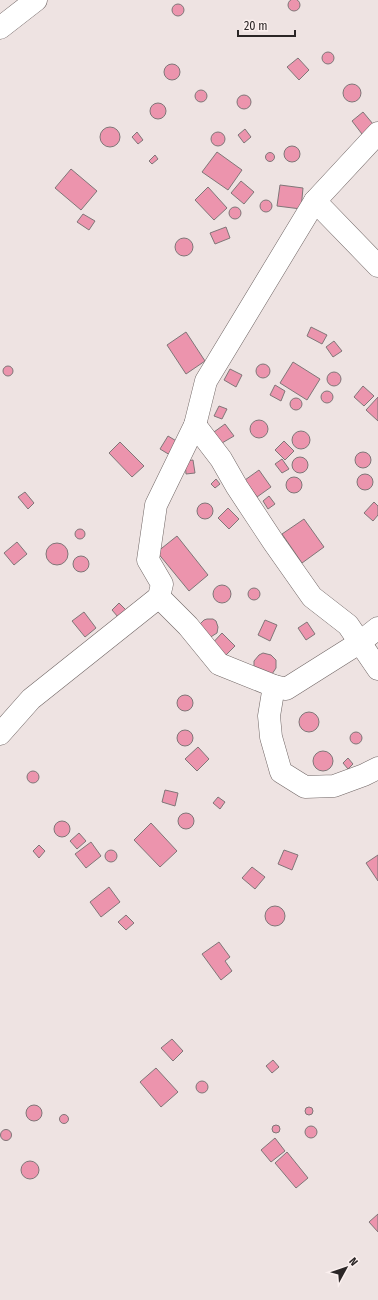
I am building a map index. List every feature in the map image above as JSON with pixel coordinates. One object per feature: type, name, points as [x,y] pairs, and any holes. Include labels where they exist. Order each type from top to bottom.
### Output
[{"type":"street","points":[[0,28],[36,0]]},
{"type":"street","points":[[0,734],[31,699],[159,597],[162,584],[148,560],[156,505],[195,425],[206,381],[315,201],[378,133]]},
{"type":"street","points":[[315,201],[378,266]]},
{"type":"street","points":[[195,425],[221,459],[237,487],[312,597],[348,625],[378,669]]},
{"type":"street","points":[[159,597],[188,626],[219,664],[274,686],[286,689],[360,643],[378,628]]},
{"type":"street","points":[[274,686],[269,716],[271,736],[281,772],[305,787],[334,786],[378,768]]},
{"type":"building","points":[[294,-1],[298,1],[300,5],[298,9],[294,11],[290,9],[288,5],[290,1]]},
{"type":"building","points":[[176,4],[180,4],[184,10],[180,16],[176,16],[172,12],[172,8]]},
{"type":"building","points":[[326,52],[330,52],[334,58],[330,64],[326,64],[322,60],[322,56]]},
{"type":"building","points":[[298,58],[309,70],[299,80],[287,67]]},
{"type":"building","points":[[172,64],[178,66],[180,72],[178,78],[172,80],[166,78],[164,72],[166,66]]},
{"type":"building","points":[[352,84],[358,87],[361,93],[358,99],[352,102],[346,99],[343,93],[346,87]]},
{"type":"building","points":[[201,90],[205,92],[207,96],[205,100],[201,102],[197,100],[195,96],[197,92]]},
{"type":"building","points":[[244,95],[249,97],[251,102],[249,107],[244,109],[239,107],[237,102],[239,97]]},
{"type":"building","points":[[158,103],[164,105],[166,111],[164,117],[158,119],[152,117],[150,111],[152,105]]},
{"type":"building","points":[[363,112],[373,124],[362,134],[352,121]]},
{"type":"building","points":[[110,127],[117,130],[120,137],[117,144],[110,147],[103,144],[100,137],[103,130]]},
{"type":"building","points":[[245,129],[251,137],[244,143],[238,135]]},
{"type":"building","points":[[137,132],[143,140],[138,144],[132,137]]},
{"type":"building","points":[[215,132],[221,132],[225,136],[225,142],[221,146],[215,146],[211,142],[211,136]]},
{"type":"building","points":[[289,146],[295,146],[300,151],[298,160],[295,162],[289,162],[284,157],[284,151]]},
{"type":"building","points":[[217,152],[242,170],[228,190],[202,172]]},
{"type":"building","points":[[270,152],[275,157],[270,162],[265,157]]},
{"type":"building","points":[[155,155],[158,159],[152,164],[149,161]]},
{"type":"building","points":[[71,169],[97,191],[81,210],[55,188]]},
{"type":"building","points":[[241,181],[254,192],[244,204],[231,193]]},
{"type":"building","points":[[280,185],[303,188],[301,209],[277,206]]},
{"type":"building","points":[[208,187],[227,208],[214,220],[195,200]]},
{"type":"building","points":[[266,200],[270,202],[272,206],[270,210],[266,212],[262,210],[260,206],[262,202]]},
{"type":"building","points":[[235,207],[239,209],[241,213],[239,217],[235,219],[231,217],[229,213],[231,209]]},
{"type":"building","points":[[83,214],[95,221],[89,230],[77,222]]},
{"type":"building","points":[[226,227],[230,238],[215,244],[210,233]]},
{"type":"building","points":[[184,238],[188,239],[192,243],[192,251],[188,255],[184,256],[180,255],[176,251],[175,247],[176,243],[180,239]]},
{"type":"building","points":[[311,327],[327,335],[322,344],[307,336]]},
{"type":"building","points":[[186,332],[205,361],[186,374],[167,345]]},
{"type":"building","points":[[334,341],[342,351],[333,357],[326,347]]},
{"type":"building","points":[[293,362],[320,379],[307,400],[280,383]]},
{"type":"building","points":[[260,364],[266,364],[270,368],[270,374],[266,378],[260,378],[256,374],[256,368]]},
{"type":"building","points":[[6,366],[10,366],[12,367],[12,375],[6,376],[3,373],[3,369]]},
{"type":"building","points":[[230,369],[242,375],[236,387],[224,380]]},
{"type":"building","points":[[334,372],[339,374],[341,379],[339,384],[334,386],[329,384],[327,379],[329,374]]},
{"type":"building","points":[[275,385],[285,391],[281,401],[270,395]]},
{"type":"building","points":[[363,386],[374,396],[364,406],[354,397]]},
{"type":"building","points":[[325,391],[329,391],[333,397],[329,403],[325,403],[321,399],[321,395]]},
{"type":"building","points":[[378,397],[378,421],[366,410]]},
{"type":"building","points":[[294,398],[298,398],[302,404],[298,410],[294,410],[290,406],[290,402]]},
{"type":"building","points":[[219,406],[227,409],[222,419],[214,416]]},
{"type":"building","points":[[259,420],[265,423],[268,429],[265,435],[259,438],[253,435],[250,429],[253,423]]},
{"type":"building","points":[[225,424],[234,436],[222,443],[214,432]]},
{"type":"building","points":[[297,431],[305,431],[310,436],[308,447],[305,449],[297,449],[292,444],[292,436]]},
{"type":"building","points":[[168,436],[183,445],[175,458],[160,449]]},
{"type":"building","points":[[284,441],[294,451],[285,460],[275,450]]},
{"type":"building","points":[[120,442],[144,466],[132,477],[109,453]]},
{"type":"building","points":[[363,452],[370,457],[371,460],[366,467],[363,468],[356,463],[355,460],[360,453]]},
{"type":"building","points":[[300,457],[307,462],[308,465],[303,472],[300,473],[293,468],[292,465],[297,458]]},
{"type":"building","points":[[282,459],[289,469],[282,473],[275,464]]},
{"type":"building","points":[[193,460],[195,473],[186,474],[185,461]]},
{"type":"building","points":[[259,470],[271,487],[257,497],[245,480]]},
{"type":"building","points":[[362,474],[368,474],[373,479],[371,488],[368,490],[362,490],[357,485],[357,479]]},
{"type":"building","points":[[294,477],[300,479],[302,485],[300,491],[294,493],[288,491],[286,485],[288,479]]},
{"type":"building","points":[[216,479],[220,484],[215,488],[211,484]]},
{"type":"building","points":[[25,492],[34,503],[28,509],[18,497]]},
{"type":"building","points":[[269,496],[275,504],[268,509],[263,501]]},
{"type":"building","points":[[374,502],[378,506],[378,515],[373,521],[364,513]]},
{"type":"building","points":[[202,503],[208,503],[213,508],[211,517],[208,519],[202,519],[197,514],[197,508]]},
{"type":"building","points":[[228,508],[239,519],[229,529],[218,518]]},
{"type":"building","points":[[304,519],[324,547],[302,563],[282,534]]},
{"type":"building","points":[[78,529],[82,529],[84,530],[84,538],[78,539],[75,536],[75,532]]},
{"type":"building","points":[[177,536],[208,575],[189,591],[157,552]]},
{"type":"building","points":[[17,542],[27,554],[14,565],[4,553]]},
{"type":"building","points":[[57,543],[65,546],[68,554],[65,562],[57,565],[49,562],[46,554],[49,546]]},
{"type":"building","points":[[81,556],[87,558],[89,564],[87,570],[81,572],[75,570],[73,564],[75,558]]},
{"type":"building","points":[[222,585],[228,588],[231,594],[228,600],[222,603],[216,600],[213,594],[216,588]]},
{"type":"building","points":[[256,588],[259,589],[259,599],[252,600],[249,599],[248,592],[249,589]]},
{"type":"building","points":[[119,603],[126,610],[118,617],[112,610]]},
{"type":"building","points":[[84,612],[96,628],[85,637],[72,621]]},
{"type":"building","points":[[207,619],[213,619],[216,621],[218,627],[217,633],[209,638],[200,624]]},
{"type":"building","points":[[265,620],[277,625],[270,641],[258,635]]},
{"type":"building","points":[[307,622],[315,634],[306,640],[298,628]]},
{"type":"building","points":[[222,633],[235,646],[221,660],[208,648]]},
{"type":"building","points":[[263,653],[271,655],[276,660],[276,668],[272,674],[254,668],[254,661]]},
{"type":"building","points":[[185,695],[191,697],[193,703],[191,709],[185,711],[179,709],[177,703],[179,697]]},
{"type":"building","points":[[309,712],[316,715],[319,722],[316,729],[309,732],[302,729],[299,722],[302,715]]},
{"type":"building","points":[[185,730],[192,735],[193,738],[188,745],[185,746],[178,741],[177,738],[182,731]]},
{"type":"building","points":[[354,732],[358,732],[362,738],[358,744],[354,744],[350,740],[350,736]]},
{"type":"building","points":[[198,747],[209,759],[197,771],[185,759]]},
{"type":"building","points":[[323,751],[330,754],[333,761],[330,768],[323,771],[316,768],[313,761],[316,754]]},
{"type":"building","points":[[348,758],[353,764],[348,769],[343,763]]},
{"type":"building","points":[[31,771],[35,771],[39,777],[35,783],[31,783],[27,779],[27,775]]},
{"type":"building","points":[[165,790],[178,793],[175,806],[162,802]]},
{"type":"building","points":[[218,797],[225,802],[220,809],[213,803]]},
{"type":"building","points":[[186,813],[193,818],[194,821],[189,828],[186,829],[179,824],[178,821],[183,814]]},
{"type":"building","points":[[59,821],[65,821],[70,826],[68,835],[65,837],[59,837],[54,832],[54,826]]},
{"type":"building","points":[[151,823],[177,851],[160,867],[134,840]]},
{"type":"building","points":[[79,833],[86,841],[77,849],[70,841]]},
{"type":"building","points":[[91,842],[101,856],[86,868],[75,854]]},
{"type":"building","points":[[39,845],[45,851],[39,858],[33,851]]},
{"type":"building","points":[[109,850],[113,850],[117,856],[113,862],[109,862],[105,858],[105,854]]},
{"type":"building","points":[[284,850],[298,855],[292,870],[278,864]]},
{"type":"building","points":[[378,855],[378,881],[366,863]]},
{"type":"building","points":[[252,867],[265,877],[255,889],[242,878]]},
{"type":"building","points":[[109,887],[120,902],[101,917],[90,902]]},
{"type":"building","points":[[275,906],[282,909],[285,916],[282,923],[275,926],[268,923],[265,916],[268,909]]},
{"type":"building","points":[[126,915],[134,923],[126,930],[118,922]]},
{"type":"building","points":[[219,942],[230,957],[225,961],[232,971],[221,980],[202,954]]},
{"type":"building","points":[[172,1039],[183,1051],[173,1061],[161,1048]]},
{"type":"building","points":[[273,1060],[279,1067],[272,1073],[266,1066]]},
{"type":"building","points":[[156,1068],[178,1092],[161,1107],[140,1082]]},
{"type":"building","points":[[202,1081],[206,1083],[208,1087],[206,1091],[202,1093],[198,1091],[196,1087],[198,1083]]},
{"type":"building","points":[[34,1105],[41,1110],[42,1113],[37,1120],[34,1121],[27,1116],[26,1113],[31,1106]]},
{"type":"building","points":[[307,1107],[311,1107],[313,1111],[311,1115],[307,1115],[305,1113],[305,1109]]},
{"type":"building","points":[[62,1115],[66,1115],[68,1119],[66,1123],[62,1123],[60,1121],[60,1117]]},
{"type":"building","points":[[274,1125],[278,1125],[280,1129],[278,1133],[274,1133],[272,1131],[272,1127]]},
{"type":"building","points":[[313,1126],[316,1127],[316,1137],[309,1138],[306,1137],[305,1130],[306,1127]]},
{"type":"building","points":[[6,1129],[10,1131],[12,1135],[10,1139],[6,1141],[2,1139],[0,1135],[2,1131]]},
{"type":"building","points":[[275,1138],[285,1151],[271,1162],[261,1150]]},
{"type":"building","points":[[287,1152],[308,1178],[296,1188],[275,1163]]},
{"type":"building","points":[[30,1161],[36,1164],[39,1170],[36,1176],[30,1179],[24,1176],[21,1170],[24,1164]]},
{"type":"building","points":[[378,1214],[378,1232],[369,1222]]}]
